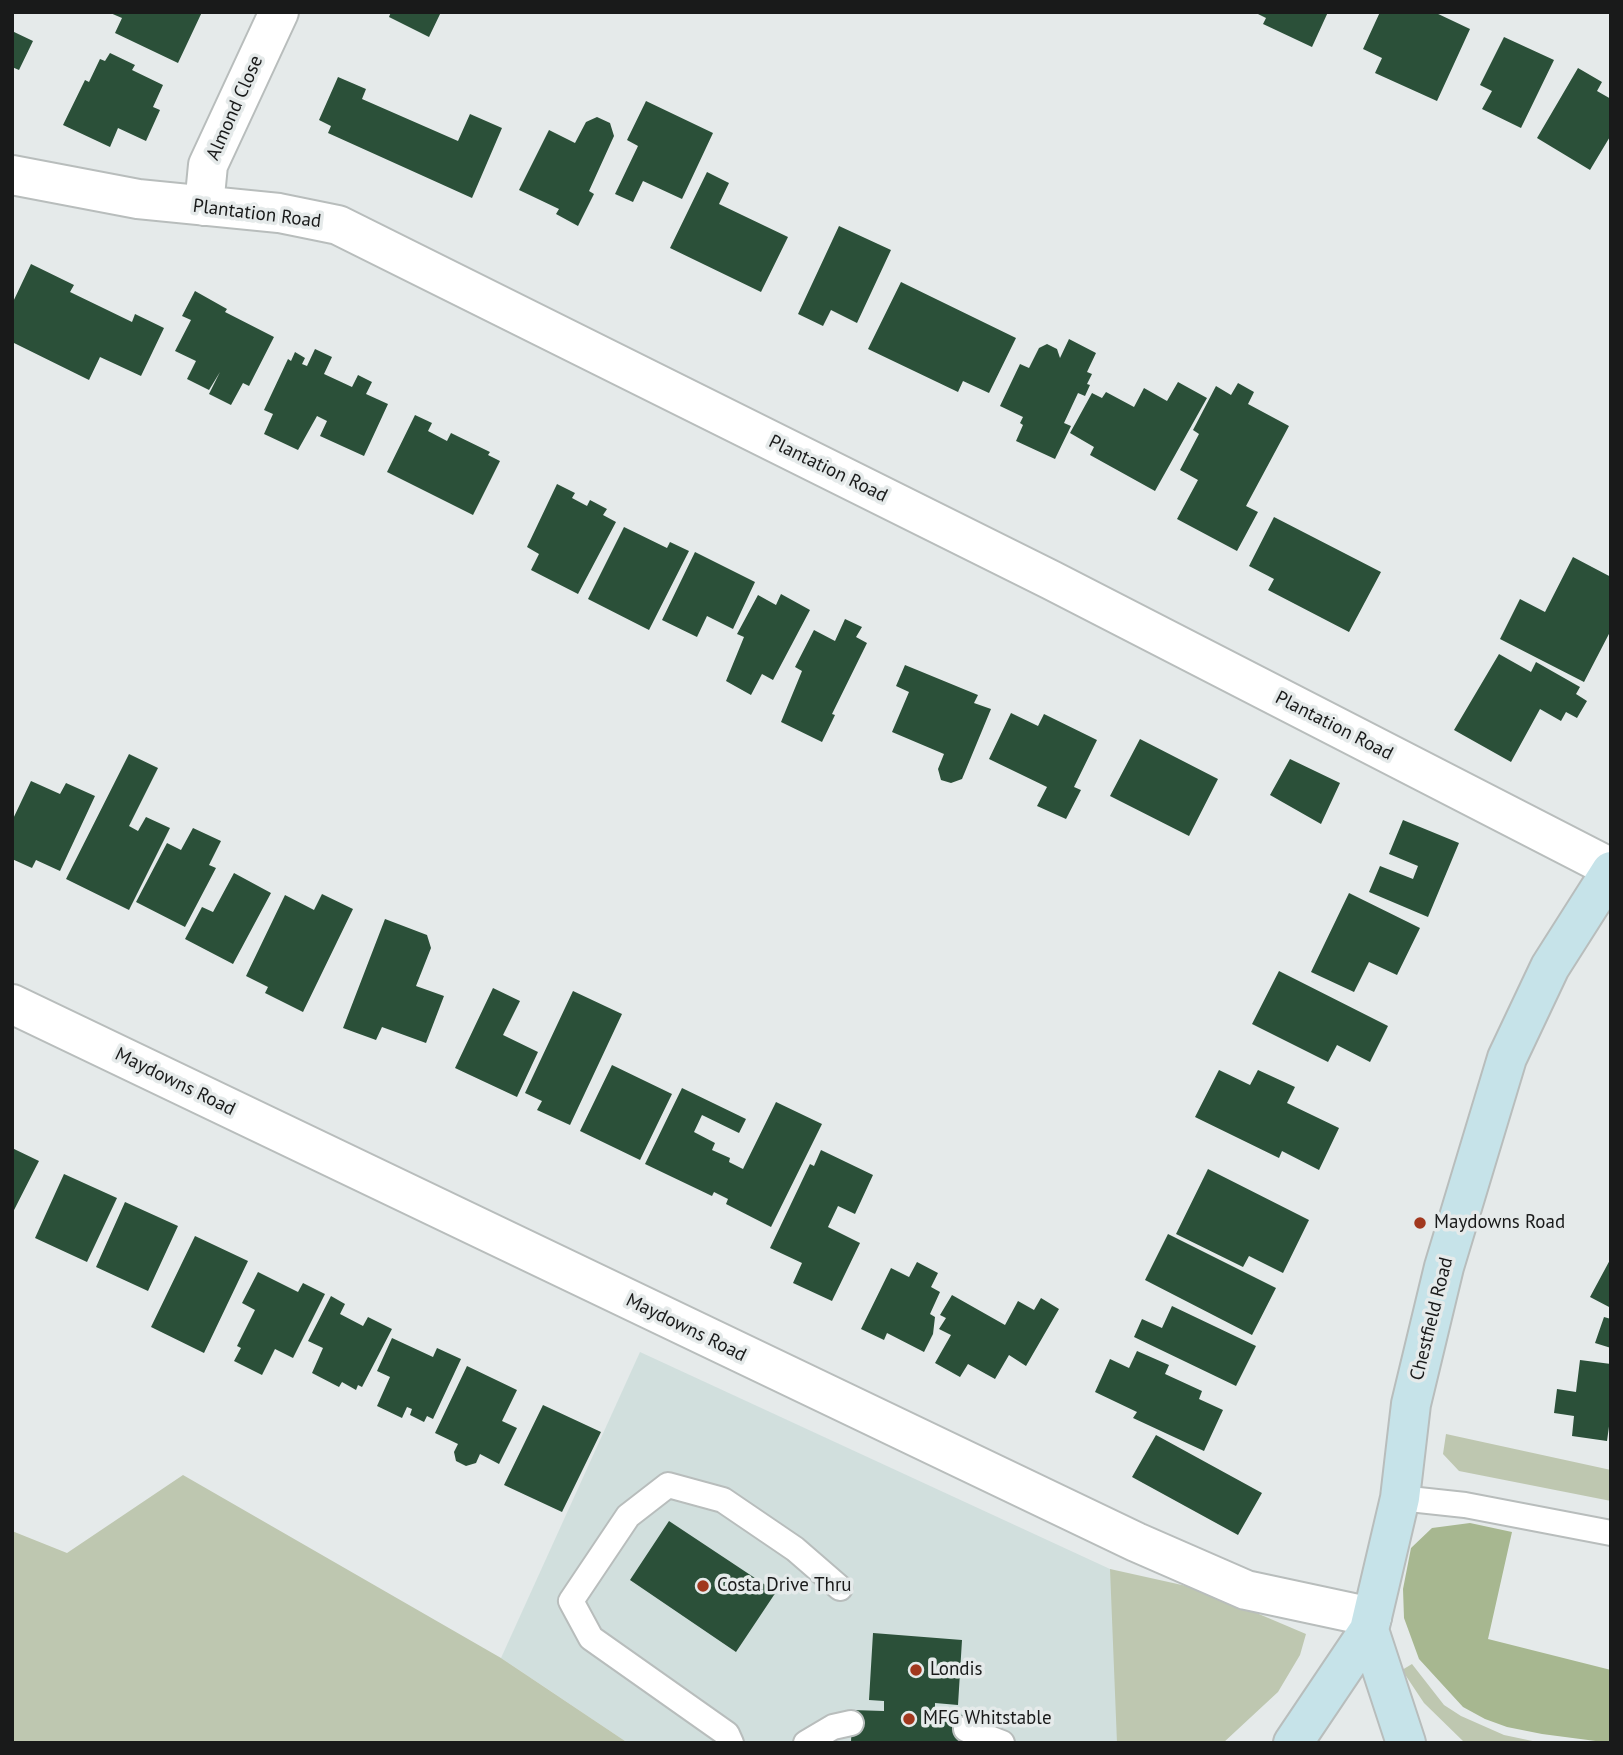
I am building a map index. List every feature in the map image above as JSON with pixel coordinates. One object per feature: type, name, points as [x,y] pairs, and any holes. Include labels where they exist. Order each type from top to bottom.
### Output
[{"type":"street","name":"Almond Close","points":[[204,206],[208,165],[279,12]]},
{"type":"street","name":"Plantation Road","points":[[12,175],[138,199],[279,213],[338,225],[1051,580],[1611,869]]},
{"type":"street","name":"Chestfield Road","points":[[1293,1743],[1371,1623],[1400,1498],[1412,1404],[1444,1267],[1507,1058],[1550,967],[1611,869]]},
{"type":"street","name":"Maydowns Road","points":[[12,1004],[1136,1542],[1247,1590],[1371,1623]]},
{"type":"street","points":[[1371,1623],[1406,1743]]},
{"type":"lane","points":[[731,1743],[727,1734],[591,1638],[571,1601],[628,1516],[668,1485],[723,1500],[795,1549],[840,1588]]},
{"type":"lane","points":[[1400,1498],[1465,1505],[1611,1533]]},
{"type":"lane","points":[[806,1743],[833,1727],[852,1723]]},
{"type":"lane","points":[[966,1729],[1002,1743]]},
{"type":"shaded area","points":[[640,1352],[1110,1569],[1145,1743],[628,1743],[501,1658]]},
{"type":"green space","points":[[1446,1434],[1611,1470],[1611,1501],[1459,1471],[1443,1454]]},
{"type":"green space","points":[[183,1475],[501,1658],[628,1743],[12,1743],[12,1531],[67,1553]]},
{"type":"green space","points":[[1470,1523],[1512,1532],[1488,1639],[1611,1670],[1611,1743],[1542,1734],[1507,1727],[1485,1719],[1463,1707],[1419,1659],[1404,1618],[1403,1589],[1411,1548],[1432,1528]]},
{"type":"green space","points":[[1110,1569],[1200,1589],[1306,1634],[1300,1655],[1278,1692],[1223,1743],[1117,1743]]},
{"type":"green space","points":[[1412,1664],[1444,1705],[1461,1716],[1504,1735],[1542,1743],[1465,1743],[1424,1703],[1402,1670]]},
{"type":"building","points":[[108,12],[202,12],[178,63],[115,33],[122,18]]},
{"type":"building","points":[[391,12],[441,12],[429,37],[389,17]]},
{"type":"building","points":[[1254,12],[1328,12],[1312,47],[1263,24],[1266,18]]},
{"type":"building","points":[[1380,12],[1434,12],[1470,29],[1437,101],[1375,73],[1382,58],[1363,49]]},
{"type":"building","points":[[12,31],[33,41],[19,70],[12,67]]},
{"type":"building","points":[[1504,37],[1554,60],[1521,128],[1482,109],[1492,91],[1480,85]]},
{"type":"building","points":[[110,53],[135,65],[132,70],[163,85],[153,107],[160,110],[146,141],[118,128],[110,147],[63,125],[85,80],[89,82],[100,59],[105,61]]},
{"type":"building","points":[[1578,68],[1602,82],[1597,91],[1611,99],[1611,135],[1590,170],[1537,138]]},
{"type":"building","points":[[338,77],[366,89],[362,99],[458,141],[470,114],[502,128],[472,198],[328,133],[331,126],[319,120]]},
{"type":"building","points":[[646,101],[713,133],[682,199],[643,181],[633,202],[615,194],[638,146],[627,140]]},
{"type":"building","points":[[597,117],[610,123],[614,136],[589,191],[594,194],[578,226],[556,214],[559,209],[519,190],[549,130],[575,143],[586,122]]},
{"type":"building","points":[[707,172],[729,183],[719,204],[788,237],[761,292],[670,248]]},
{"type":"building","points":[[839,226],[891,250],[857,323],[831,310],[823,326],[798,314]]},
{"type":"building","points":[[31,264],[74,285],[70,292],[132,322],[135,314],[164,328],[141,376],[100,357],[89,380],[12,342],[12,304]]},
{"type":"building","points":[[901,282],[1016,338],[989,393],[963,381],[958,392],[868,349]]},
{"type":"building","points":[[195,291],[227,309],[225,312],[274,337],[249,386],[243,383],[231,405],[209,394],[220,372],[209,390],[187,379],[196,361],[175,351],[191,320],[182,316]]},
{"type":"building","points":[[1069,339],[1096,353],[1087,372],[1092,374],[1087,384],[1090,385],[1085,396],[1078,393],[1064,423],[1071,426],[1055,459],[1016,441],[1023,425],[1020,423],[1023,417],[1000,406],[1020,364],[1029,368],[1039,348],[1047,344],[1057,349],[1060,358]]},
{"type":"building","points":[[315,349],[332,357],[324,374],[352,387],[358,375],[372,382],[366,394],[388,404],[364,456],[320,436],[327,421],[317,416],[298,450],[264,434],[273,414],[264,410],[288,359],[291,361],[295,352],[305,358],[302,364],[307,366]]},
{"type":"building","points":[[1178,382],[1207,398],[1155,491],[1090,455],[1094,447],[1070,433],[1092,393],[1102,398],[1106,392],[1134,407],[1144,388],[1167,401]]},
{"type":"building","points":[[1238,383],[1254,392],[1248,404],[1289,426],[1246,506],[1258,512],[1237,551],[1177,519],[1198,480],[1180,470],[1199,434],[1193,430],[1216,386],[1231,395]]},
{"type":"building","points":[[415,415],[432,423],[428,431],[447,441],[451,433],[490,452],[488,455],[500,461],[473,515],[387,472]]},
{"type":"building","points":[[557,484],[575,493],[572,498],[587,506],[590,500],[607,509],[603,515],[616,522],[578,594],[531,570],[539,554],[527,547]]},
{"type":"building","points":[[1274,517],[1381,572],[1349,632],[1268,590],[1274,579],[1249,566]]},
{"type":"building","points":[[624,527],[667,548],[670,542],[689,551],[649,630],[588,599]]},
{"type":"building","points":[[695,552],[755,582],[733,629],[707,616],[697,637],[662,620]]},
{"type":"building","points":[[1573,557],[1611,577],[1611,630],[1584,682],[1500,639],[1520,599],[1545,612]]},
{"type":"building","points":[[781,594],[810,610],[773,680],[762,674],[751,695],[726,681],[744,637],[737,634],[758,595],[776,605]]},
{"type":"building","points":[[845,619],[862,627],[856,637],[867,643],[832,714],[835,715],[822,742],[781,722],[802,671],[795,667],[814,630],[835,641]]},
{"type":"building","points":[[1499,654],[1531,672],[1536,662],[1580,687],[1576,694],[1587,701],[1577,718],[1566,712],[1561,721],[1540,709],[1511,762],[1454,730]]},
{"type":"building","points":[[905,665],[978,695],[974,703],[991,709],[962,779],[951,783],[941,780],[938,769],[944,754],[892,732],[909,692],[896,686]]},
{"type":"building","points":[[1011,713],[1038,726],[1044,714],[1097,740],[1074,787],[1081,790],[1066,819],[1037,806],[1047,787],[989,759]]},
{"type":"building","points":[[1140,739],[1218,779],[1189,836],[1110,796]]},
{"type":"building","points":[[129,754],[158,768],[129,826],[138,831],[146,817],[170,828],[129,910],[66,879]]},
{"type":"building","points":[[1290,759],[1340,783],[1321,824],[1270,795]]},
{"type":"building","points":[[31,781],[60,794],[66,783],[95,796],[60,871],[36,860],[32,868],[12,859],[12,821]]},
{"type":"building","points":[[1403,820],[1459,843],[1428,917],[1369,892],[1380,866],[1413,879],[1418,866],[1389,854]]},
{"type":"building","points":[[193,828],[221,841],[209,865],[216,868],[185,927],[136,902],[167,843],[181,850]]},
{"type":"building","points":[[234,873],[271,893],[233,964],[185,939],[202,907],[213,912]]},
{"type":"building","points":[[1349,893],[1420,928],[1397,975],[1369,962],[1354,992],[1311,972]]},
{"type":"building","points":[[322,894],[353,909],[303,1012],[265,993],[268,987],[246,976],[285,895],[314,910]]},
{"type":"building","points":[[385,919],[427,935],[431,948],[416,986],[444,996],[426,1043],[382,1027],[376,1040],[343,1028]]},
{"type":"building","points":[[1279,971],[1388,1026],[1370,1062],[1337,1045],[1328,1062],[1252,1024]]},
{"type":"building","points":[[493,988],[520,1001],[503,1035],[538,1052],[517,1097],[455,1068]]},
{"type":"building","points":[[573,991],[622,1014],[570,1125],[537,1110],[542,1101],[525,1093]]},
{"type":"building","points":[[612,1065],[672,1094],[640,1160],[580,1131]]},
{"type":"building","points":[[1219,1070],[1250,1085],[1258,1070],[1295,1087],[1287,1103],[1339,1128],[1319,1170],[1282,1151],[1279,1158],[1195,1117]]},
{"type":"building","points":[[682,1088],[746,1119],[739,1133],[702,1115],[694,1132],[715,1143],[712,1150],[730,1158],[729,1162],[743,1169],[776,1102],[822,1124],[771,1227],[726,1204],[728,1199],[714,1192],[712,1196],[645,1164]]},
{"type":"building","points":[[12,1148],[39,1161],[12,1214]]},
{"type":"building","points":[[821,1150],[873,1175],[855,1214],[838,1206],[828,1227],[860,1243],[832,1301],[793,1283],[802,1263],[770,1248],[810,1164],[814,1166]]},
{"type":"building","points":[[1208,1169],[1309,1220],[1283,1273],[1249,1256],[1243,1267],[1176,1234]]},
{"type":"building","points":[[64,1174],[117,1198],[87,1262],[35,1238]]},
{"type":"building","points":[[125,1202],[178,1226],[148,1291],[96,1267]]},
{"type":"building","points":[[1168,1234],[1276,1288],[1252,1335],[1145,1280]]},
{"type":"building","points":[[195,1236],[248,1261],[204,1353],[151,1327]]},
{"type":"building","points":[[1611,1258],[1611,1308],[1590,1297]]},
{"type":"building","points":[[917,1262],[938,1273],[931,1287],[940,1292],[930,1314],[935,1317],[933,1334],[924,1352],[887,1333],[884,1340],[861,1329],[891,1268],[909,1277]]},
{"type":"building","points":[[258,1272],[298,1292],[303,1283],[325,1294],[293,1358],[275,1349],[262,1375],[234,1361],[241,1348],[237,1346],[255,1310],[242,1303]]},
{"type":"building","points":[[952,1295],[1005,1325],[1018,1301],[1034,1310],[1041,1298],[1059,1309],[1026,1366],[1009,1355],[995,1379],[968,1364],[960,1377],[935,1363],[951,1335],[939,1329],[946,1318],[940,1315]]},
{"type":"building","points":[[331,1296],[345,1304],[340,1314],[363,1326],[368,1317],[392,1329],[362,1387],[358,1385],[356,1390],[342,1382],[339,1387],[312,1373],[323,1348],[308,1341]]},
{"type":"building","points":[[1172,1306],[1256,1346],[1236,1386],[1134,1337],[1142,1319],[1162,1328]]},
{"type":"building","points":[[1604,1317],[1611,1319],[1611,1348],[1595,1343]]},
{"type":"building","points":[[392,1338],[433,1357],[437,1348],[461,1359],[433,1419],[427,1416],[424,1422],[410,1415],[412,1409],[407,1407],[402,1418],[377,1406],[390,1377],[377,1371]]},
{"type":"building","points":[[1137,1351],[1169,1365],[1165,1374],[1202,1391],[1199,1399],[1223,1410],[1204,1451],[1133,1418],[1137,1412],[1095,1392],[1110,1359],[1129,1368]]},
{"type":"building","points":[[1580,1360],[1611,1364],[1611,1412],[1607,1441],[1572,1436],[1574,1416],[1554,1413],[1557,1389],[1576,1392]]},
{"type":"building","points":[[467,1366],[517,1390],[502,1421],[517,1428],[499,1464],[480,1454],[476,1463],[466,1466],[456,1461],[454,1452],[458,1444],[435,1433]]},
{"type":"building","points":[[543,1405],[601,1432],[562,1512],[504,1485]]},
{"type":"building","points":[[1156,1435],[1262,1493],[1238,1535],[1132,1477]]},
{"type":"building","name":"Costa Drive Thru","points":[[669,1521],[776,1592],[736,1652],[630,1580]]},
{"type":"building","points":[[873,1633],[962,1640],[958,1705],[935,1703],[935,1714],[967,1715],[966,1743],[851,1743],[852,1710],[884,1711],[884,1701],[869,1700]]},
{"type":"place","name":"Maydowns Road","points":[[1420,1223]]},
{"type":"place","name":"Costa Drive Thru","points":[[703,1586]]},
{"type":"place","name":"Londis","points":[[916,1670]]},
{"type":"place","name":"MFG Whitstable","points":[[909,1719]]}]
